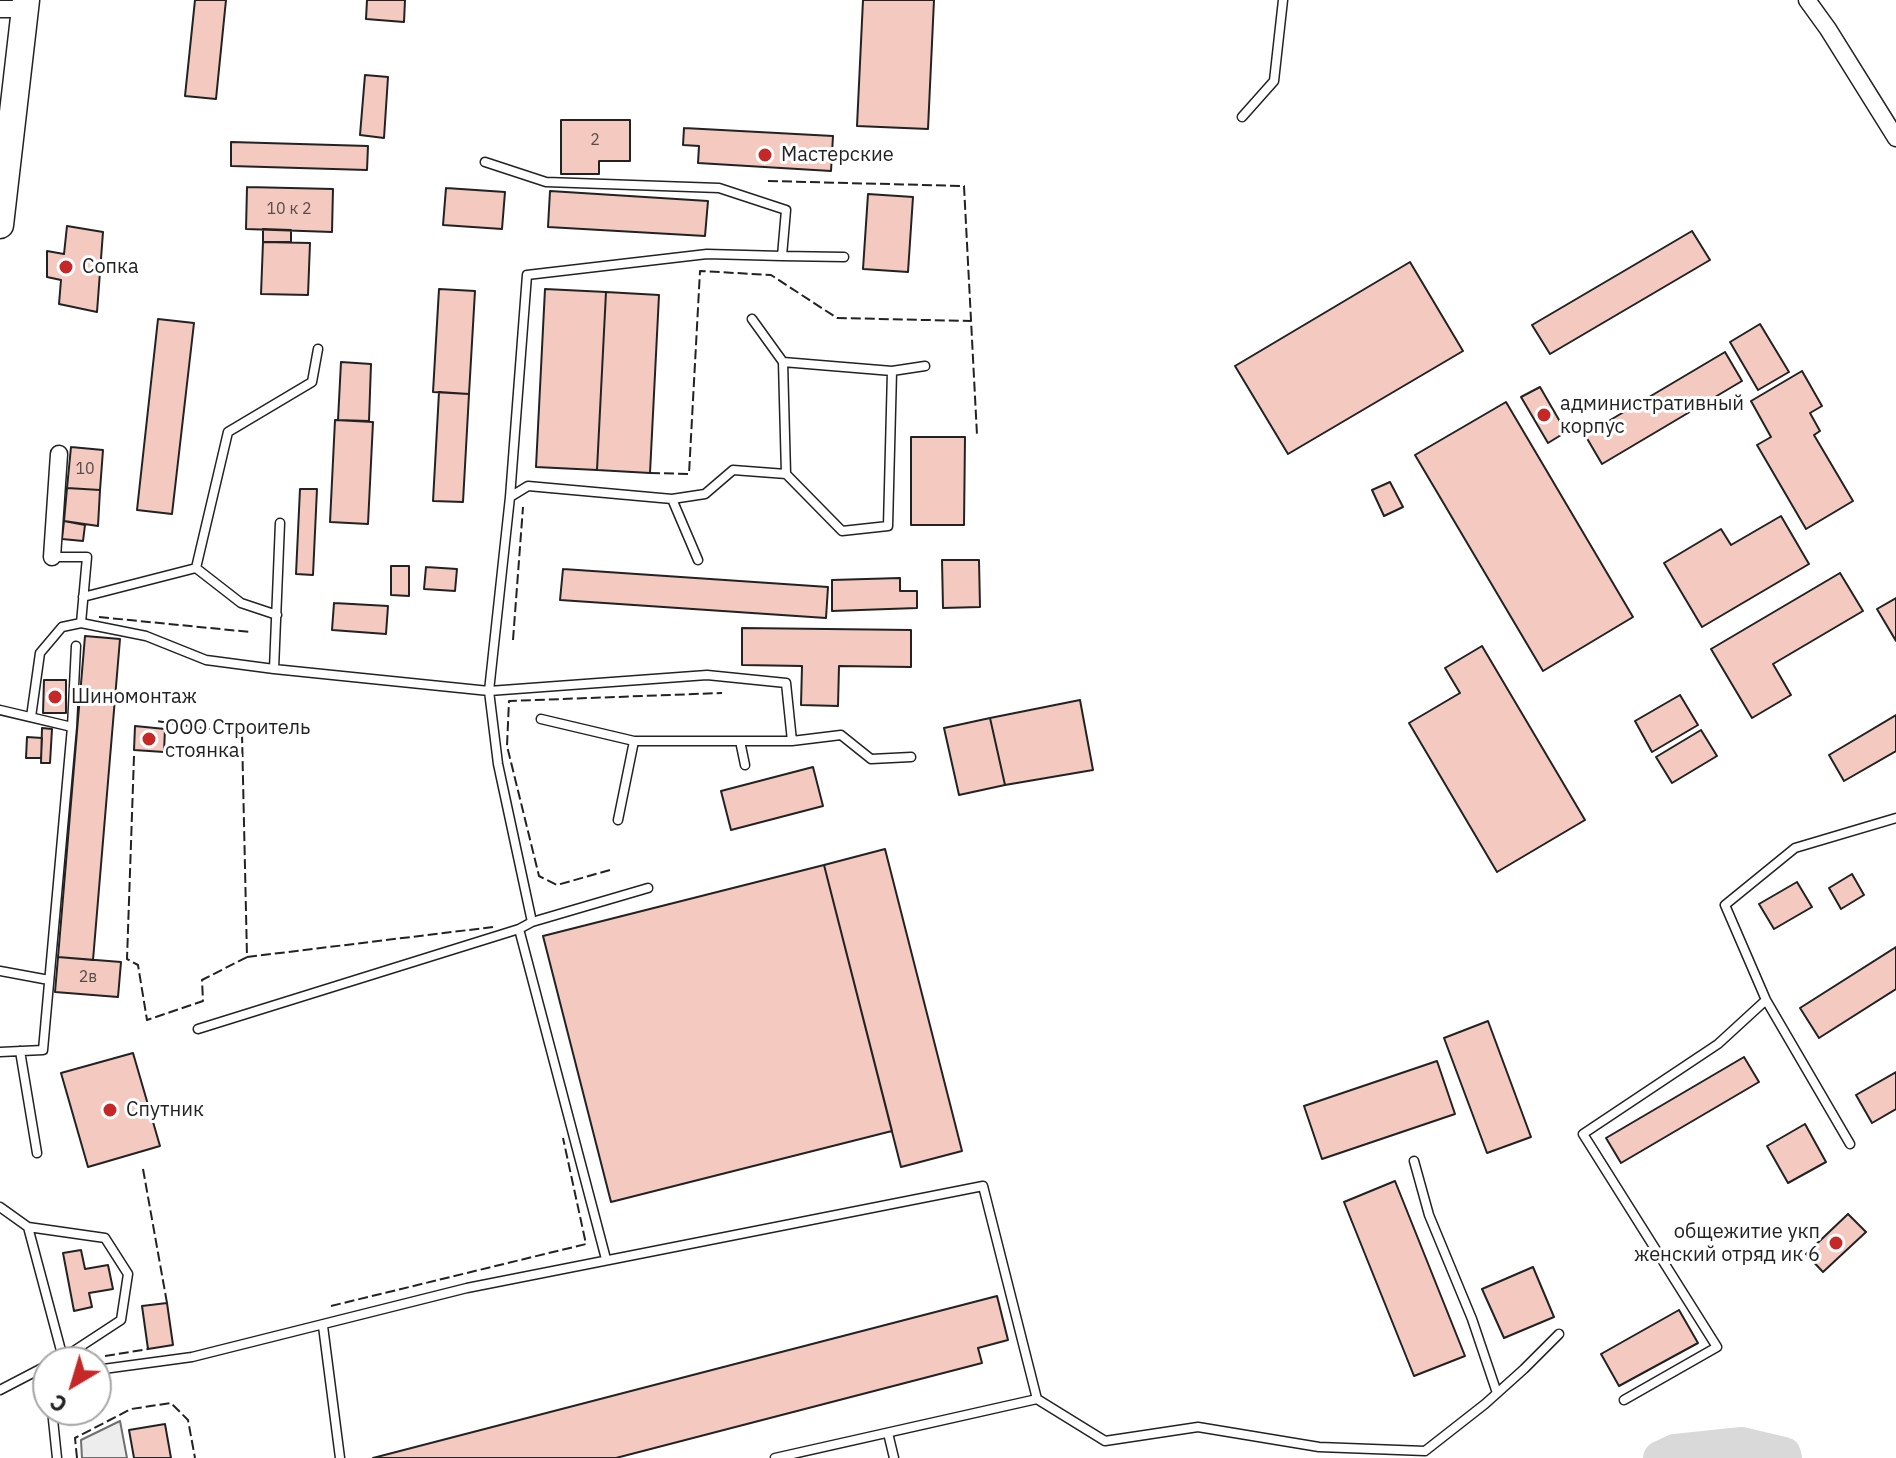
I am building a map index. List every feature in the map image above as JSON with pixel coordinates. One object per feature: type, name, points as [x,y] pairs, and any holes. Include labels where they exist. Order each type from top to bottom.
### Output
[{"type":"main road","points":[[0,225],[17,6]]},
{"type":"street","points":[[1807,0],[1896,138]]},
{"type":"street","points":[[52,557],[59,454]]},
{"type":"lane","points":[[1242,117],[1274,81],[1283,0]]},
{"type":"lane","points":[[485,162],[546,182],[719,188],[786,210],[782,256]]},
{"type":"lane","points":[[532,922],[498,764],[489,691],[510,497],[527,275],[707,254],[844,257]]},
{"type":"lane","points":[[752,319],[783,362],[786,474]]},
{"type":"lane","points":[[196,568],[228,432],[312,382],[318,349]]},
{"type":"lane","points":[[783,362],[892,371],[925,366]]},
{"type":"lane","points":[[510,497],[528,486],[672,499],[705,494],[733,470],[786,474],[842,531],[888,526],[892,371]]},
{"type":"lane","points":[[672,499],[698,560]]},
{"type":"lane","points":[[274,669],[280,523]]},
{"type":"lane","points":[[52,557],[87,557],[81,623]]},
{"type":"lane","points":[[83,597],[196,568]]},
{"type":"lane","points":[[196,568],[241,603],[277,615]]},
{"type":"lane","points":[[31,717],[40,653],[62,627],[81,623],[146,636],[206,660],[489,691],[707,675],[786,683],[792,741]]},
{"type":"lane","points":[[0,1052],[43,1050],[72,727],[76,646]]},
{"type":"lane","points":[[0,710],[72,727]]},
{"type":"lane","points":[[541,719],[634,741],[792,741],[841,735],[871,759],[911,757]]},
{"type":"lane","points":[[618,820],[634,741]]},
{"type":"lane","points":[[740,741],[745,765]]},
{"type":"lane","points":[[1850,1144],[1766,1000],[1725,905],[1795,848],[1896,818]]},
{"type":"lane","points":[[198,1029],[648,888]]},
{"type":"lane","points":[[519,929],[606,1259]]},
{"type":"lane","points":[[0,971],[49,980]]},
{"type":"lane","points":[[1624,1400],[1717,1347],[1583,1134],[1718,1044],[1766,1000]]},
{"type":"lane","points":[[20,1051],[37,1153]]},
{"type":"lane","points":[[1414,1161],[1429,1215],[1472,1319],[1497,1393]]},
{"type":"lane","points":[[112,1368],[192,1357],[467,1288],[983,1186],[1037,1399],[1105,1441],[1198,1427],[1319,1447],[1425,1451],[1497,1393],[1559,1334]]},
{"type":"lane","points":[[0,1207],[28,1227],[105,1238],[128,1274],[121,1320],[80,1346]]},
{"type":"lane","points":[[28,1227],[55,1346]]},
{"type":"lane","points":[[323,1326],[340,1458]]},
{"type":"lane","points":[[0,1390],[32,1373]]},
{"type":"lane","points":[[775,1458],[1037,1399]]},
{"type":"lane","points":[[54,1426],[57,1458]]},
{"type":"lane","points":[[888,1433],[894,1458]]},
{"type":"shaded area","points":[[120,1421],[127,1458],[82,1458],[81,1440]]},
{"type":"building","points":[[195,0],[226,0],[216,99],[185,96]]},
{"type":"building","points":[[367,0],[405,0],[404,22],[366,19]]},
{"type":"building","points":[[863,0],[934,0],[928,129],[857,126]]},
{"type":"building","points":[[365,75],[388,77],[384,138],[360,135]]},
{"type":"building","points":[[561,120],[630,120],[630,161],[599,161],[599,174],[561,174]]},
{"type":"building","name":"Мастерские","points":[[684,128],[833,136],[831,171],[698,163],[699,146],[683,145]]},
{"type":"building","points":[[231,142],[368,146],[367,170],[231,166]]},
{"type":"building","points":[[247,187],[333,189],[332,232],[246,229]]},
{"type":"building","points":[[446,188],[505,192],[502,229],[443,225]]},
{"type":"building","points":[[550,191],[708,201],[705,236],[548,227]]},
{"type":"building","points":[[868,194],[913,197],[908,272],[863,269]]},
{"type":"building","points":[[67,226],[103,232],[97,312],[59,304],[61,280],[47,277],[47,251],[64,254]]},
{"type":"building","points":[[263,229],[291,230],[291,242],[263,242]]},
{"type":"building","points":[[1692,231],[1710,260],[1550,354],[1532,325]]},
{"type":"building","points":[[263,242],[310,243],[308,295],[261,294]]},
{"type":"building","points":[[1410,262],[1463,351],[1288,454],[1235,366]]},
{"type":"building","points":[[439,289],[475,291],[469,394],[433,392]]},
{"type":"building","points":[[545,289],[606,292],[597,470],[536,467]]},
{"type":"building","points":[[606,292],[659,295],[650,473],[597,470]]},
{"type":"building","points":[[158,319],[194,323],[172,514],[137,510]]},
{"type":"building","points":[[1760,324],[1789,372],[1758,390],[1730,342]]},
{"type":"building","points":[[1725,352],[1742,381],[1602,464],[1585,435]]},
{"type":"building","points":[[341,362],[371,364],[369,421],[338,420]]},
{"type":"building","points":[[1802,371],[1822,406],[1810,413],[1820,431],[1814,435],[1853,501],[1806,529],[1757,445],[1771,437],[1751,401]]},
{"type":"building","name":"административный корпус","points":[[1540,387],[1566,432],[1548,443],[1521,397]]},
{"type":"building","points":[[439,392],[469,394],[463,502],[433,501]]},
{"type":"building","points":[[1506,402],[1633,617],[1543,671],[1415,455]]},
{"type":"building","points":[[335,420],[373,422],[368,524],[330,522]]},
{"type":"building","points":[[911,437],[965,437],[964,525],[911,525]]},
{"type":"building","points":[[71,447],[103,450],[100,490],[67,488]]},
{"type":"building","points":[[1390,482],[1403,507],[1384,516],[1372,490]]},
{"type":"building","points":[[67,488],[100,490],[98,526],[64,521]]},
{"type":"building","points":[[300,489],[317,489],[313,575],[296,574]]},
{"type":"building","points":[[1781,516],[1809,564],[1702,627],[1664,563],[1721,529],[1731,545]]},
{"type":"building","points":[[64,521],[85,525],[83,541],[62,539]]},
{"type":"building","points":[[942,560],[979,560],[980,607],[943,608]]},
{"type":"building","points":[[391,566],[409,566],[409,596],[391,595]]},
{"type":"building","points":[[426,567],[457,569],[455,591],[424,589]]},
{"type":"building","points":[[563,569],[828,587],[826,618],[560,600]]},
{"type":"building","points":[[1840,573],[1863,611],[1773,664],[1791,695],[1752,718],[1711,649]]},
{"type":"building","points":[[900,578],[900,591],[917,591],[917,608],[832,611],[832,580]]},
{"type":"building","points":[[1896,598],[1896,641],[1877,609]]},
{"type":"building","points":[[334,603],[388,606],[386,634],[332,630]]},
{"type":"building","points":[[742,628],[911,630],[911,667],[839,666],[838,706],[801,705],[802,666],[742,665]]},
{"type":"building","points":[[85,636],[120,639],[93,960],[58,957]]},
{"type":"building","points":[[1482,646],[1585,820],[1497,872],[1409,723],[1460,693],[1445,668]]},
{"type":"building","name":"Шиномонтаж","points":[[44,680],[66,680],[66,713],[43,713]]},
{"type":"building","points":[[1680,695],[1698,725],[1652,752],[1635,721]]},
{"type":"building","points":[[1080,700],[1093,770],[1005,785],[990,718]]},
{"type":"building","points":[[1896,715],[1896,751],[1844,781],[1829,755]]},
{"type":"building","points":[[990,718],[1005,785],[959,795],[944,728]]},
{"type":"building","name":"ООО Строитель стоянка","points":[[135,726],[165,729],[164,752],[134,750]]},
{"type":"building","points":[[42,728],[52,729],[50,763],[41,763]]},
{"type":"building","points":[[1701,730],[1717,756],[1672,783],[1656,757]]},
{"type":"building","points":[[27,737],[42,738],[41,758],[26,758]]},
{"type":"building","points":[[813,767],[823,806],[731,830],[721,791]]},
{"type":"building","points":[[885,849],[962,1151],[901,1167],[824,865]]},
{"type":"building","points":[[824,865],[892,1131],[611,1202],[543,936]]},
{"type":"building","points":[[1852,874],[1864,895],[1841,909],[1829,888]]},
{"type":"building","points":[[1797,882],[1812,907],[1774,929],[1759,904]]},
{"type":"building","points":[[1896,947],[1896,989],[1819,1038],[1800,1008]]},
{"type":"building","points":[[58,957],[121,962],[118,997],[55,992]]},
{"type":"building","points":[[1488,1021],[1531,1137],[1487,1153],[1444,1038]]},
{"type":"building","name":"Спутник","points":[[133,1053],[160,1146],[88,1167],[61,1073]]},
{"type":"building","points":[[1744,1057],[1759,1082],[1621,1163],[1606,1138]]},
{"type":"building","points":[[1437,1061],[1455,1114],[1322,1159],[1304,1106]]},
{"type":"building","points":[[1896,1072],[1896,1109],[1872,1123],[1856,1095]]},
{"type":"building","points":[[1805,1124],[1826,1162],[1788,1183],[1767,1146]]},
{"type":"building","points":[[1395,1181],[1465,1356],[1414,1376],[1344,1202]]},
{"type":"building","name":"общежитие укп женский отряд ик 6","points":[[1848,1214],[1866,1232],[1823,1272],[1806,1254]]},
{"type":"building","points":[[81,1250],[85,1269],[108,1265],[113,1289],[89,1293],[92,1307],[74,1311],[63,1253]]},
{"type":"building","points":[[1533,1267],[1554,1317],[1504,1338],[1482,1289]]},
{"type":"building","points":[[997,1296],[1008,1340],[978,1348],[982,1363],[616,1458],[373,1458]]},
{"type":"building","points":[[167,1303],[173,1345],[148,1349],[142,1306]]},
{"type":"building","points":[[1679,1310],[1698,1343],[1619,1386],[1601,1354]]},
{"type":"building","points":[[165,1424],[171,1458],[134,1458],[129,1430]]},
{"type":"waterway","points":[[1660,1458],[1675,1451],[1742,1444],[1784,1454],[1785,1458]]},
{"type":"fence","points":[[768,181],[964,186],[977,435]]},
{"type":"fence","points":[[650,473],[689,474],[700,271],[771,275],[837,318],[971,321]]},
{"type":"fence","points":[[513,640],[523,507]]},
{"type":"fence","points":[[99,617],[250,632]]},
{"type":"fence","points":[[610,870],[557,885],[539,876],[507,746],[509,701],[722,693]]},
{"type":"fence","points":[[134,756],[127,959],[138,965],[147,1020],[203,1001],[202,980],[247,957],[242,734],[157,721]]},
{"type":"fence","points":[[247,957],[493,927]]},
{"type":"fence","points":[[331,1306],[586,1244],[563,1138]]},
{"type":"fence","points":[[143,1169],[167,1303]]},
{"type":"fence","points":[[112,1355],[148,1349]]},
{"type":"fence","points":[[77,1458],[75,1438],[131,1409],[171,1403],[188,1420],[195,1458]]},
{"type":"place","name":"Мастерские","points":[[765,155]]},
{"type":"place","name":"Сопка","points":[[66,267]]},
{"type":"place","name":"административный корпус","points":[[1544,415]]},
{"type":"place","name":"Шиномонтаж","points":[[55,697]]},
{"type":"place","name":"ООО Строитель стоянка","points":[[149,739]]},
{"type":"place","name":"Спутник","points":[[110,1110]]},
{"type":"place","name":"общежитие укп женский отряд ик 6","points":[[1836,1243]]}]
